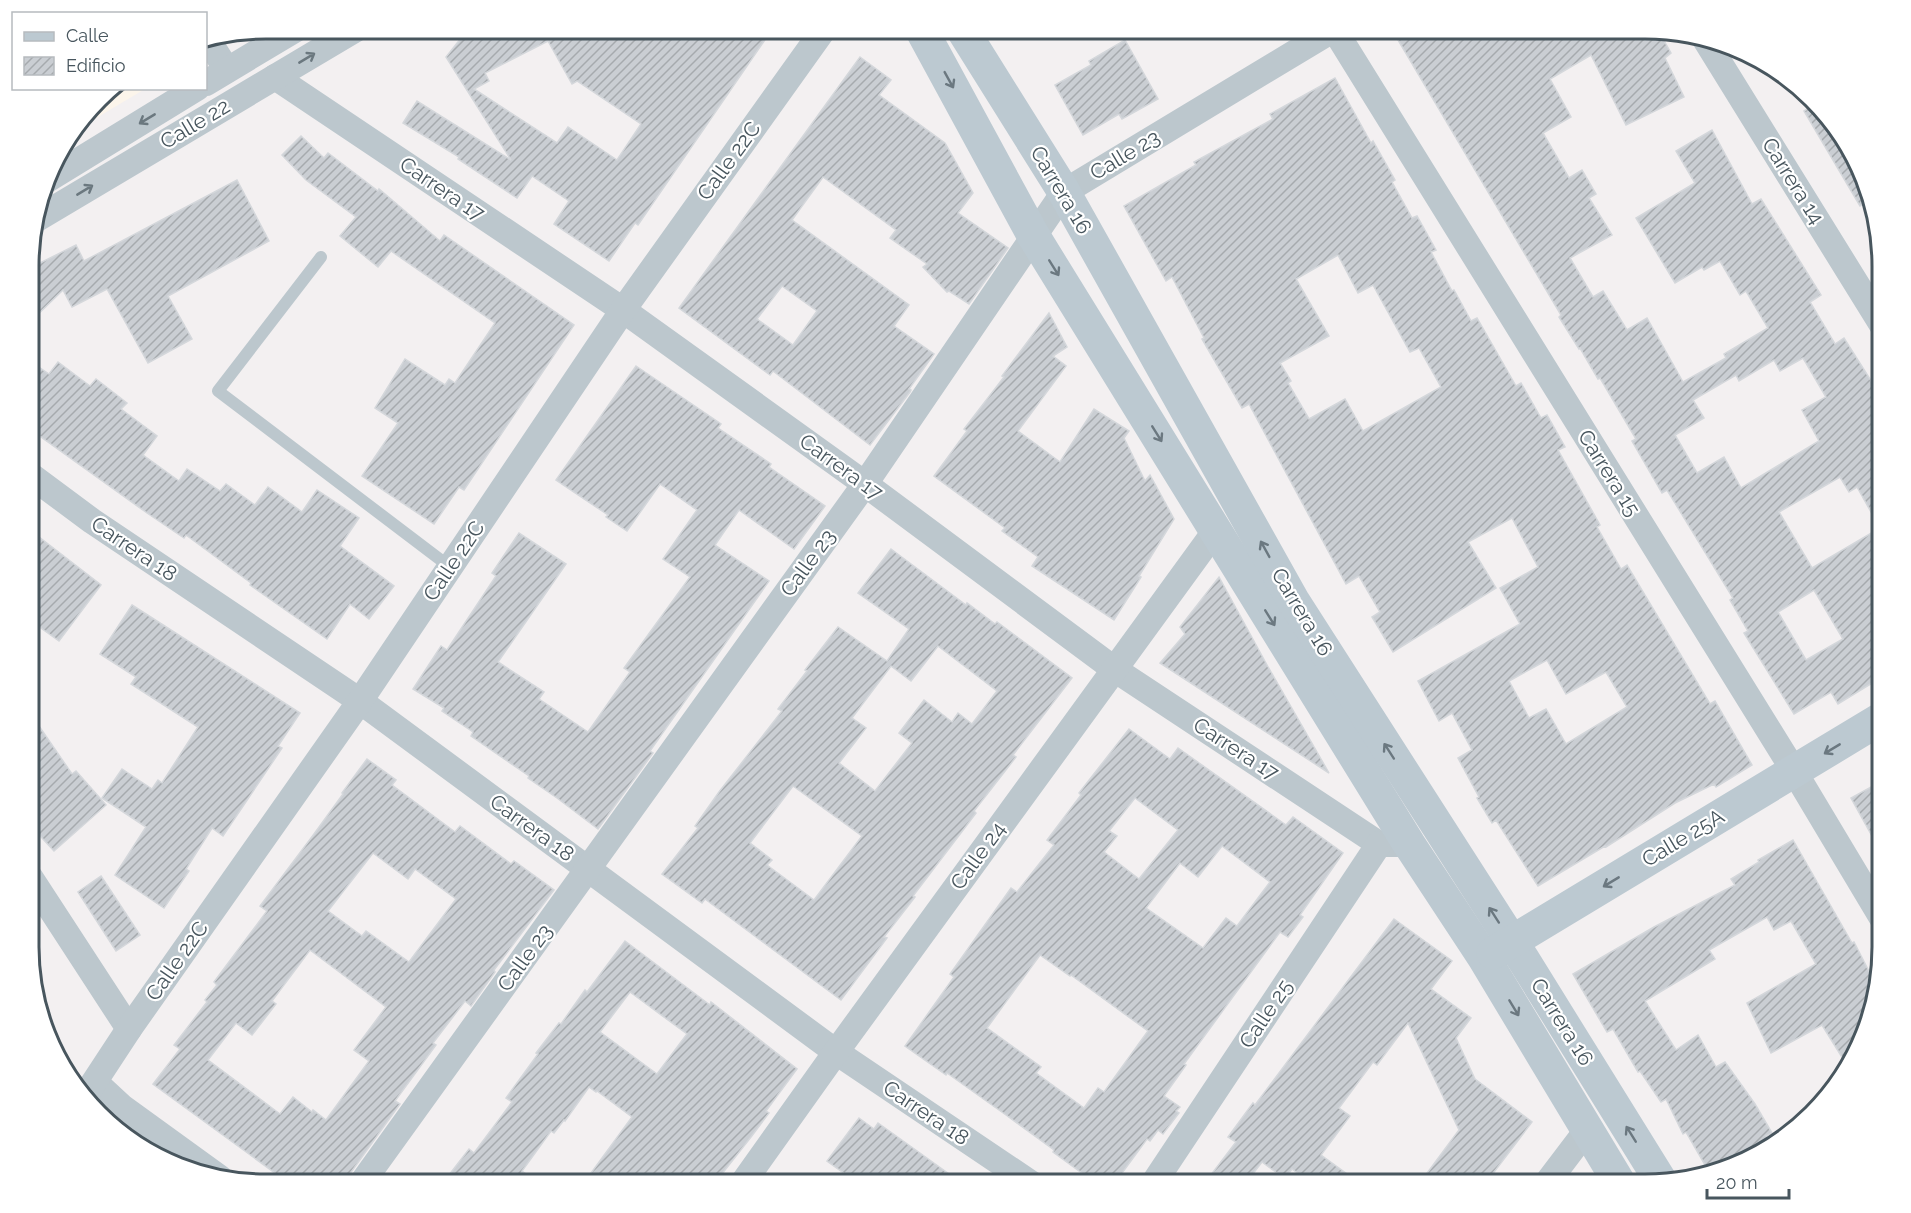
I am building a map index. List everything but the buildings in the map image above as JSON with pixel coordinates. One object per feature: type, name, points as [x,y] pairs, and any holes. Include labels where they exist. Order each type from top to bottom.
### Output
[{"type":"street","name":"Calle 22","points":[[207,82],[278,39]]},
{"type":"street","name":"Calle 22","points":[[45,214],[338,39]]},
{"type":"street","name":"Calle 22C","points":[[90,1089],[129,1029],[360,701],[623,310],[816,39]]},
{"type":"street","name":"Carrera 16","points":[[927,39],[1033,235],[1216,530],[1394,844],[1503,959],[1656,1174]]},
{"type":"street","name":"Carrera 16","points":[[969,39],[1064,192],[1294,602],[1503,959],[1587,1130],[1614,1174]]},
{"type":"street","name":"Calle 23","points":[[368,1174],[865,484],[1064,192],[1316,39]]},
{"type":"street","name":"Carrera 15","points":[[1341,39],[1872,901]]},
{"type":"street","points":[[212,46],[227,70]]},
{"type":"street","name":"Carrera 14","points":[[1711,49],[1872,309]]},
{"type":"street","name":"Carrera 17","points":[[275,77],[623,310],[865,484],[1114,669],[1394,844]]},
{"type":"street","name":"Calle 22","points":[[59,173],[194,90]]},
{"type":"street","name":"Carrera 18","points":[[39,482],[92,521],[360,701],[836,1052],[1017,1174]]},
{"type":"street","name":"Calle 24","points":[[749,1174],[1216,530]]},
{"type":"street","name":"Calle 25A","points":[[1503,959],[1800,781],[1872,726]]},
{"type":"street","name":"Calle 25A","points":[[1800,781],[1872,749]]},
{"type":"street","name":"Calle 25","points":[[1160,1174],[1394,844]]},
{"type":"street","points":[[39,891],[129,1029]]},
{"type":"street","points":[[90,1089],[122,1107],[201,1164]]},
{"type":"street","points":[[1554,1174],[1587,1130]]},
{"type":"lane","points":[[321,257],[218,391],[450,567]]},
{"type":"shaded area","points":[[123,90],[143,90],[91,121]]}]
